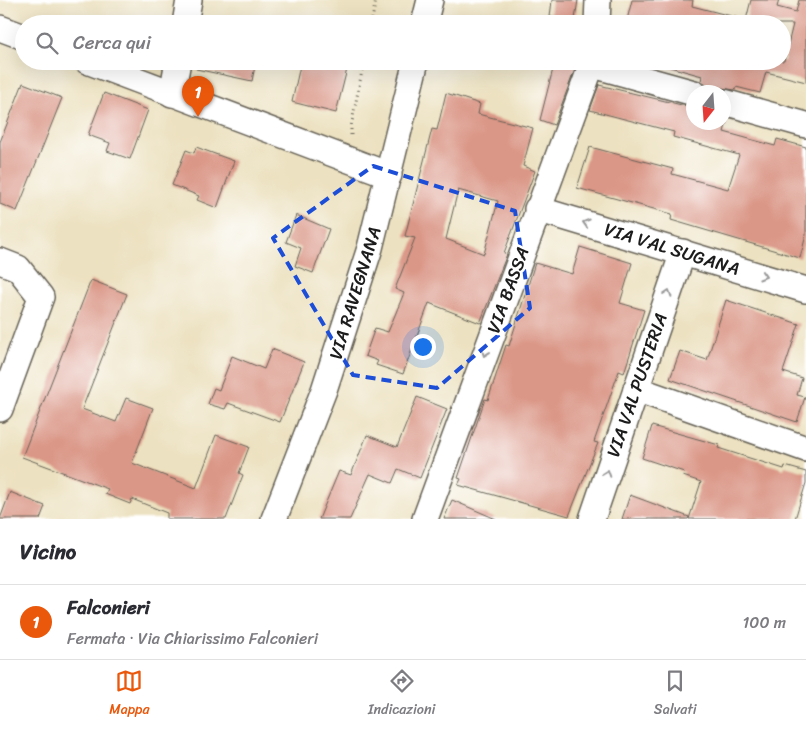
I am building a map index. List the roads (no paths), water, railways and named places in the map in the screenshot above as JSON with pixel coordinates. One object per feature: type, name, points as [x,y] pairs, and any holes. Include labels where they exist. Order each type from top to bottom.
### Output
[{"type":"street","points":[[186,15],[189,0]]},
{"type":"street","points":[[426,15],[430,0]]},
{"type":"street","points":[[597,15],[598,0]]},
{"type":"street","points":[[0,28],[15,34]]},
{"type":"street","points":[[110,70],[389,175]]},
{"type":"street","points":[[172,94],[176,70]]},
{"type":"street","name":"VIA RAVEGNANA","points":[[274,519],[324,390],[373,238],[414,70]]},
{"type":"street","name":"VIA BASSA","points":[[424,519],[537,209],[590,70]]},
{"type":"street","points":[[617,70],[686,91]]},
{"type":"street","points":[[731,104],[806,125]]},
{"type":"street","name":"VIA VAL SUGANA","points":[[537,209],[806,290]]},
{"type":"street","name":"VIA VAL PUSTERIA","points":[[592,519],[683,252]]},
{"type":"street","points":[[0,261],[18,268],[41,297],[0,409]]},
{"type":"street","points":[[636,389],[806,449]]},
{"type":"place","name":"Falconieri","points":[[198,117]]}]
